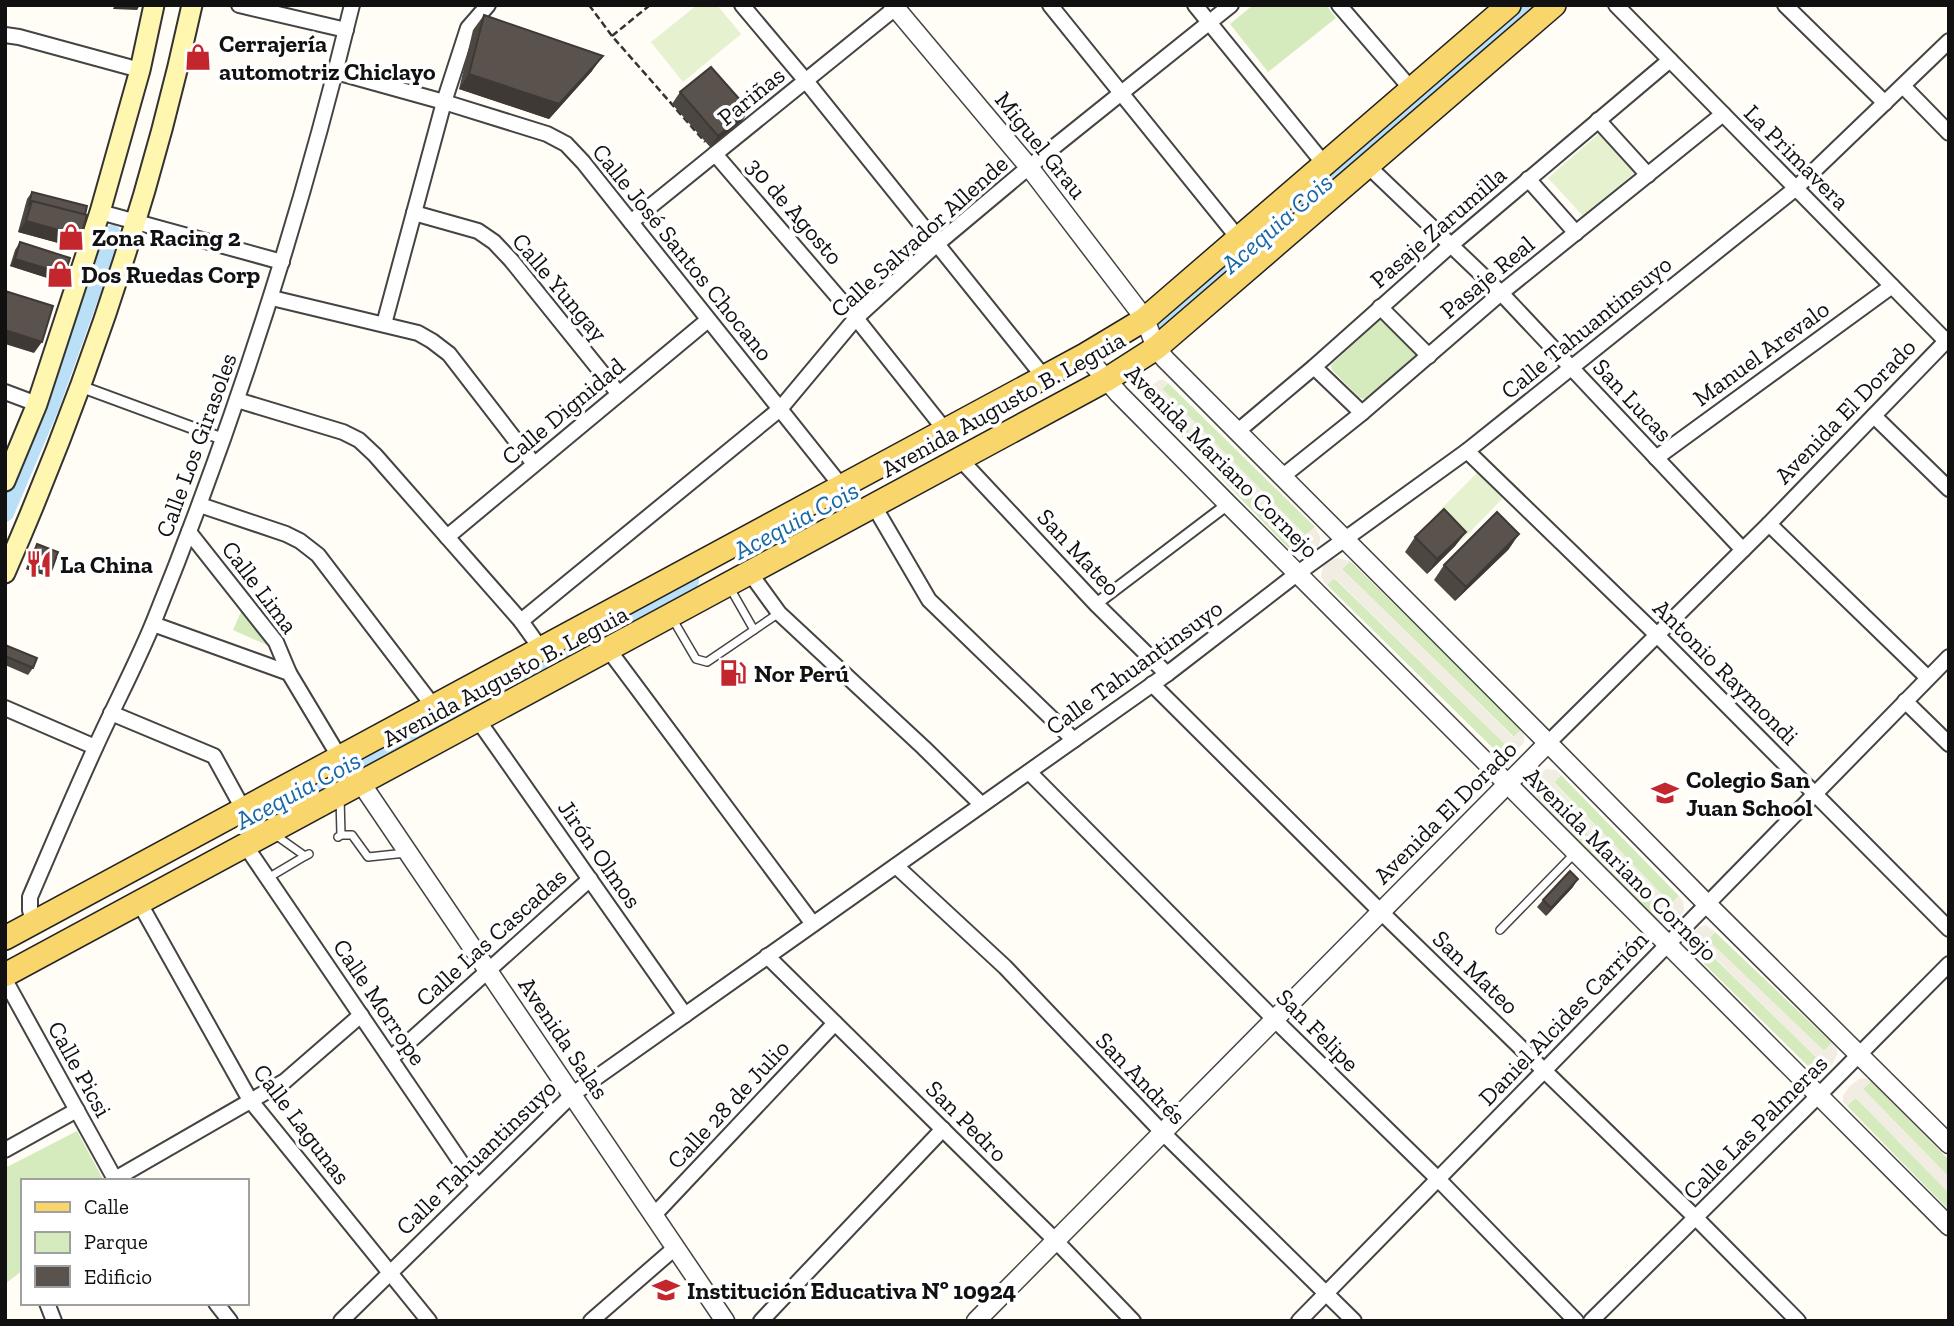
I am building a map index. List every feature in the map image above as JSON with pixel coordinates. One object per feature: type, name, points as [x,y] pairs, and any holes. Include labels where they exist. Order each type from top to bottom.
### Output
[{"type":"main road","points":[[5,481],[37,404],[100,212],[140,70],[154,5]]},
{"type":"main road","points":[[5,573],[82,387],[135,222],[176,79],[192,5]]},
{"type":"main road","name":"Avenida Augusto B. Leguia","points":[[5,977],[960,459],[1106,379],[1156,348],[1554,5]]},
{"type":"main road","name":"Avenida Augusto B. Leguia","points":[[5,938],[1146,320],[1412,90],[1495,10]]},
{"type":"street","points":[[239,5],[346,30]]},
{"type":"street","name":"Calle Los Girasoles","points":[[33,923],[30,897],[95,747],[153,624],[200,505],[237,400],[272,298],[336,72],[352,5]]},
{"type":"street","points":[[384,324],[444,102],[468,28],[488,5]]},
{"type":"street","points":[[742,5],[806,80],[1043,376]]},
{"type":"street","points":[[1050,5],[1239,239]]},
{"type":"street","points":[[1195,5],[1325,165]]},
{"type":"street","name":"Calle Salvador Allende","points":[[521,621],[780,409],[856,318],[937,244],[1231,5]]},
{"type":"street","points":[[1339,5],[1412,90]]},
{"type":"street","name":"La Primavera","points":[[1616,5],[1795,189],[1948,339]]},
{"type":"street","points":[[1785,5],[1885,103]]},
{"type":"street","name":"Pariñas","points":[[631,222],[896,6]]},
{"type":"street","name":"Miguel Grau","points":[[896,6],[1029,167],[1146,320]]},
{"type":"street","points":[[5,35],[140,70]]},
{"type":"street","name":"Calle Tahuantinsuyo","points":[[341,1321],[573,1094],[1167,674],[1298,573],[1467,451],[1795,189],[1949,41]]},
{"type":"street","name":"Pasaje Zarumilla","points":[[1238,431],[1451,245],[1670,60]]},
{"type":"street","name":"Calle José Santos Chocano","points":[[336,72],[547,134],[566,144],[842,486],[866,510]]},
{"type":"street","points":[[1903,86],[1949,133]]},
{"type":"street","name":"Pasaje Real","points":[[1283,477],[1501,293],[1723,114]]},
{"type":"street","points":[[1598,120],[1648,175]]},
{"type":"street","name":"30 de Agosto","points":[[715,154],[856,318],[945,430]]},
{"type":"street","name":"San Lucas","points":[[1368,166],[1501,293],[1743,550]]},
{"type":"street","points":[[1528,179],[1576,233]]},
{"type":"street","points":[[100,212],[282,262]]},
{"type":"street","name":"Calle Yungay","points":[[414,213],[478,231],[494,242],[619,394]]},
{"type":"street","name":"Manuel Arevalo","points":[[1656,458],[1892,286]]},
{"type":"street","points":[[272,298],[418,333],[432,341],[449,355],[534,464]]},
{"type":"street","points":[[1380,307],[1429,356]]},
{"type":"street","name":"Calle Dignidad","points":[[447,537],[708,320]]},
{"type":"street","name":"Avenida Mariano Cornejo","points":[[1146,320],[1156,348],[1949,1144]]},
{"type":"street","name":"Avenida El Dorado","points":[[976,1321],[1506,784],[1769,524],[1948,339]]},
{"type":"street","name":"Avenida Mariano Cornejo","points":[[1085,355],[1228,504],[1949,1226]]},
{"type":"street","points":[[1314,367],[1362,413]]},
{"type":"street","points":[[82,387],[223,439]]},
{"type":"street","points":[[5,392],[37,404]]},
{"type":"street","points":[[237,400],[343,432],[359,440],[521,621],[541,649]]},
{"type":"street","points":[[1874,416],[1949,489]]},
{"type":"street","name":"Antonio Raymondi","points":[[1467,451],[1657,635],[1949,929]]},
{"type":"street","name":"San Mateo","points":[[960,459],[1096,604],[1167,674]]},
{"type":"street","points":[[1096,604],[1228,504]]},
{"type":"street","points":[[200,505],[286,534],[318,555],[434,707]]},
{"type":"street","points":[[866,510],[929,600],[1074,740]]},
{"type":"street","points":[[1769,524],[1928,678]]},
{"type":"street","name":"Calle Lima","points":[[189,531],[276,642],[289,673],[340,758]]},
{"type":"street","points":[[750,573],[779,613],[981,804]]},
{"type":"street","name":"Calle Lima","points":[[153,624],[289,673]]},
{"type":"street","points":[[608,649],[813,924]]},
{"type":"street","name":"Daniel Alcides Carrión","points":[[1298,1321],[1949,657]]},
{"type":"street","name":"San Mateo","points":[[1152,684],[1798,1321]]},
{"type":"street","points":[[1905,701],[1949,744]]},
{"type":"street","points":[[5,708],[95,747]]},
{"type":"street","name":"Calle Morrope","points":[[111,713],[214,757],[258,838],[268,878],[477,1186]]},
{"type":"street","name":"Jirón Olmos","points":[[478,720],[685,1015]]},
{"type":"street","name":"San Felipe","points":[[1028,772],[1273,1019],[1438,1179],[1576,1321]]},
{"type":"street","name":"Avenida Salas","points":[[361,783],[725,1321]]},
{"type":"street","name":"San Andrés","points":[[896,866],[1005,967],[1162,1132],[1354,1321]]},
{"type":"street","name":"Calle Las Cascadas","points":[[391,1058],[590,879]]},
{"type":"street","name":"Calle Lagunas","points":[[139,902],[250,1100],[429,1321]]},
{"type":"street","name":"San Pedro","points":[[767,956],[1055,1240],[1133,1321]]},
{"type":"street","name":"Calle Las Palmeras","points":[[1591,1321],[1949,964]]},
{"type":"street","name":"Calle Picsi","points":[[5,977],[114,1179]]},
{"type":"street","points":[[117,1179],[285,1081],[361,1015]]},
{"type":"street","name":"Calle 28 de Julio","points":[[654,1215],[835,1023]]},
{"type":"street","points":[[5,1150],[77,1111]]},
{"type":"street","points":[[761,1321],[943,1129]]},
{"type":"street","points":[[591,1321],[676,1247]]},
{"type":"street","points":[[218,1305],[230,1321]]},
{"type":"lane","points":[[728,584],[754,630]]},
{"type":"lane","points":[[670,616],[696,659],[707,662],[779,613]]},
{"type":"lane","points":[[340,794],[339,836],[352,835],[368,857],[408,852]]},
{"type":"lane","points":[[258,838],[307,855],[268,878]]},
{"type":"lane","points":[[1500,930],[1576,851]]},
{"type":"path","points":[[589,5],[612,37],[715,154]]},
{"type":"path","points":[[612,37],[650,5]]},
{"type":"green space","points":[[697,5],[717,5],[741,34],[683,82],[651,42]]},
{"type":"green space","points":[[1253,5],[1326,5],[1336,18],[1268,72],[1230,24]]},
{"type":"green space","points":[[1602,131],[1637,171],[1583,216],[1548,178]]},
{"type":"green space","points":[[1382,318],[1419,355],[1366,399],[1360,398],[1332,370],[1331,365]]},
{"type":"green space","points":[[1168,383],[1315,527],[1306,536],[1162,389]]},
{"type":"green space","points":[[1154,395],[1299,542],[1290,550],[1147,401]]},
{"type":"green space","points":[[1477,473],[1503,498],[1460,542],[1434,516]]},
{"type":"green space","points":[[1350,561],[1522,729],[1514,737],[1342,569]]},
{"type":"green space","points":[[1334,578],[1506,745],[1498,753],[1327,585]]},
{"type":"green space","points":[[244,605],[276,649],[233,630]]},
{"type":"green space","points":[[1561,775],[1679,896],[1671,904],[1554,782]]},
{"type":"green space","points":[[1546,791],[1663,911],[1656,919],[1538,799]]},
{"type":"green space","points":[[1715,932],[1832,1043],[1824,1051],[1708,940]]},
{"type":"green space","points":[[1702,946],[1817,1058],[1809,1067],[1694,954]]},
{"type":"green space","points":[[1871,1081],[1949,1160],[1949,1177],[1863,1089]]},
{"type":"green space","points":[[1855,1097],[1949,1193],[1949,1210],[1847,1106]]},
{"type":"green space","points":[[77,1131],[103,1179],[21,1179],[21,1272],[5,1284],[5,1168]]},
{"type":"shaded area","points":[[1159,380],[1168,383],[1162,389],[1305,535],[1315,527],[1320,542],[1315,552],[1303,557],[1290,550],[1298,542],[1154,395],[1147,401],[1145,396],[1148,388]]},
{"type":"shaded area","points":[[1338,558],[1350,561],[1342,569],[1513,737],[1522,729],[1524,742],[1515,753],[1498,753],[1506,745],[1335,578],[1327,585],[1324,582],[1321,576],[1323,566]]},
{"type":"shaded area","points":[[1546,769],[1556,770],[1561,775],[1554,783],[1671,904],[1679,896],[1684,910],[1680,919],[1666,925],[1656,919],[1663,911],[1546,792],[1538,799],[1533,794],[1530,787],[1533,779]]},
{"type":"shaded area","points":[[1706,925],[1715,932],[1708,940],[1824,1051],[1832,1043],[1835,1046],[1838,1053],[1831,1066],[1816,1073],[1812,1070],[1809,1067],[1817,1058],[1703,946],[1694,954],[1690,950],[1686,945],[1687,941],[1699,927]]},
{"type":"shaded area","points":[[1866,1078],[1871,1081],[1863,1089],[1949,1177],[1949,1193],[1856,1098],[1847,1106],[1843,1102],[1843,1096],[1849,1087],[1859,1079]]},
{"type":"building","points":[[484,15],[603,56],[559,104],[469,74]]},
{"type":"building","points":[[711,67],[749,110],[718,136],[680,92]]},
{"type":"building","points":[[32,192],[87,206],[85,215],[32,201],[29,204]]},
{"type":"building","points":[[32,201],[87,215],[81,236],[26,221]]},
{"type":"building","points":[[20,242],[70,258],[65,274],[15,259]]},
{"type":"building","points":[[5,291],[53,306],[42,342],[5,330]]},
{"type":"building","points":[[1444,509],[1466,532],[1437,559],[1415,537]]},
{"type":"building","points":[[1497,512],[1519,534],[1466,587],[1444,565]]},
{"type":"building","points":[[37,544],[58,552],[52,569],[31,561]]},
{"type":"building","points":[[5,645],[37,658],[33,668],[5,656]]},
{"type":"building","points":[[1570,871],[1578,879],[1551,908],[1543,900]]},
{"type":"waterway","name":"Acequia Cois","points":[[1146,329],[1176,310],[1529,5]]},
{"type":"waterway","points":[[5,513],[50,407],[112,234]]},
{"type":"waterway","name":"Acequia Cois","points":[[286,799],[690,581]]},
{"type":"place","name":"Cerrajería automotriz Chiclayo","points":[[198,57]]},
{"type":"place","name":"Zona Racing 2","points":[[71,237]]},
{"type":"place","name":"Dos Ruedas Corp","points":[[60,274]]},
{"type":"place","name":"La China","points":[[39,564]]},
{"type":"place","name":"Nor Perú","points":[[733,673]]},
{"type":"place","name":"Colegio San Juan School","points":[[1665,793]]},
{"type":"place","name":"Institución Educativa Nº 10924","points":[[666,1290]]}]
